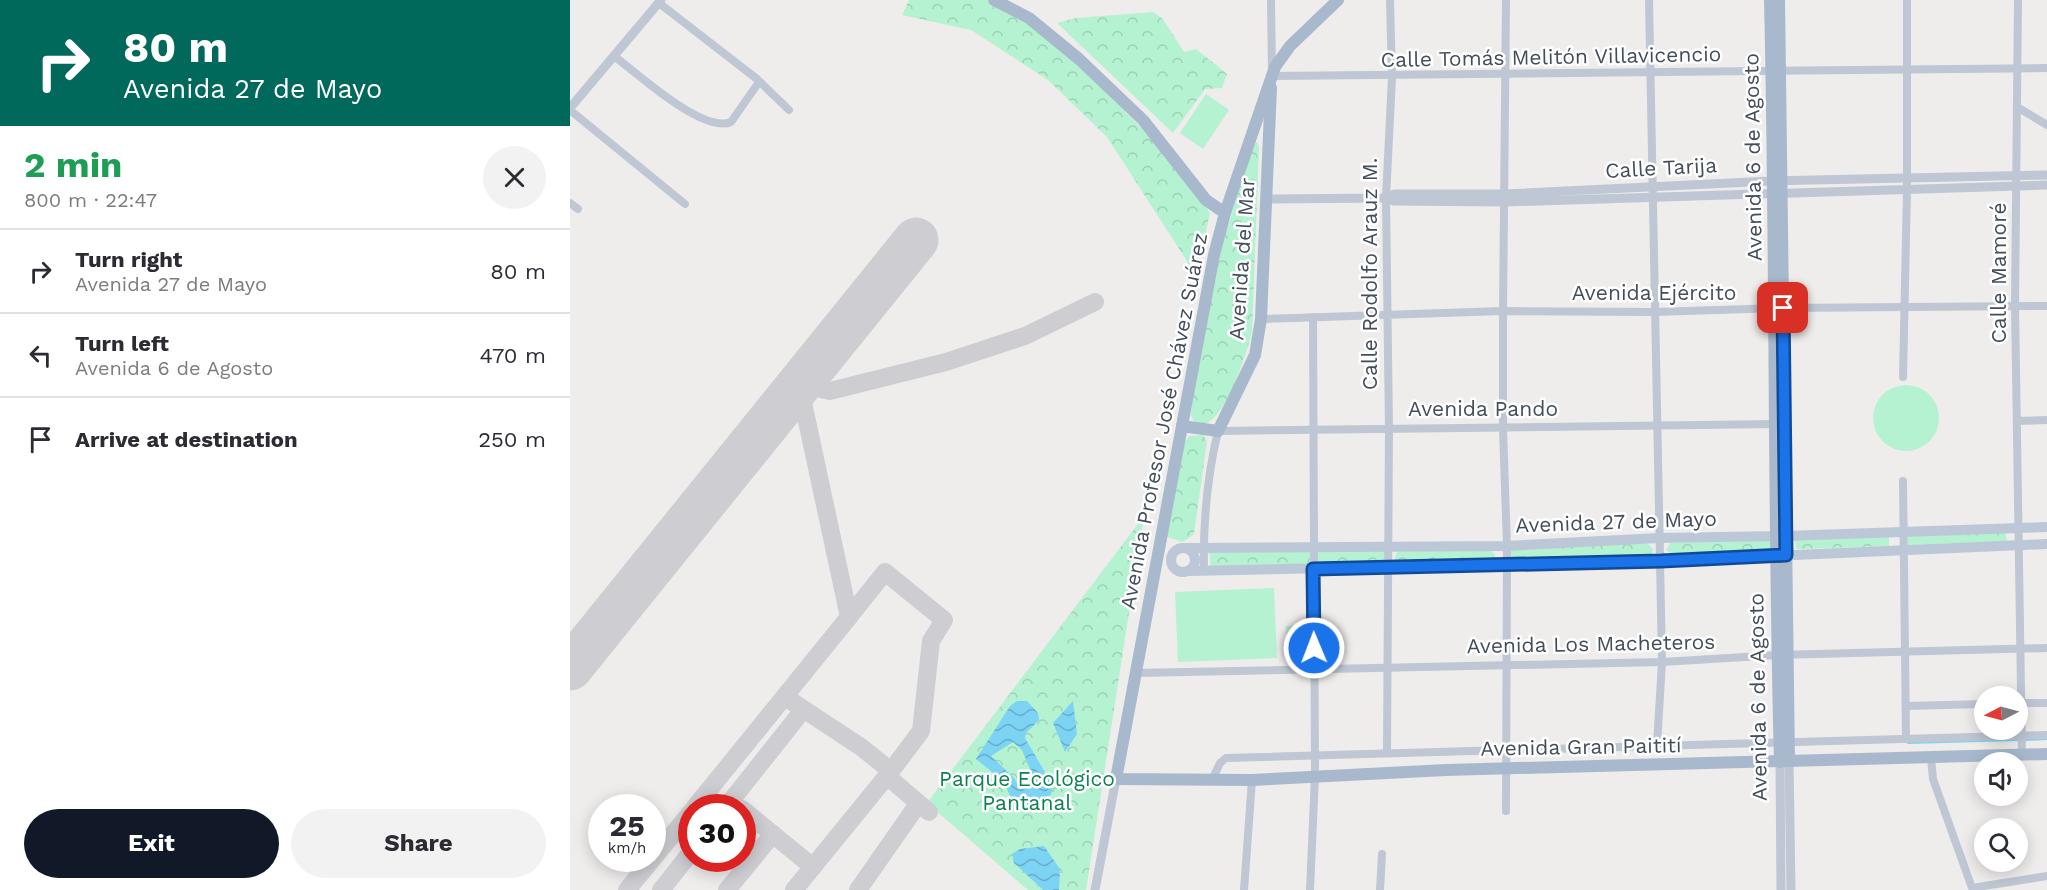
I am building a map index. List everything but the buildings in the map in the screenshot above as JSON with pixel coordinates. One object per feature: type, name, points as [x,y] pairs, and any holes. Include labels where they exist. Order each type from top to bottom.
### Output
[{"type":"main road","points":[[994,0],[1029,18],[1079,59],[1143,120],[1206,200],[1225,213]]},
{"type":"main road","name":"Avenida Profesor José Chávez Suárez","points":[[1116,779],[1214,255],[1225,213],[1272,76],[1290,46],[1338,0]]},
{"type":"main road","name":"Avenida 6 de Agosto","points":[[1770,0],[1776,72]]},
{"type":"main road","name":"Avenida 6 de Agosto","points":[[1779,0],[1776,72],[1784,761]]},
{"type":"main road","name":"Avenida del Mar","points":[[1218,431],[1255,355],[1261,319],[1272,76]]},
{"type":"main road","points":[[1253,131],[1257,127],[1265,126],[1270,136]]},
{"type":"main road","name":"Avenida Pando","points":[[1182,426],[1218,431]]},
{"type":"main road","name":"Avenida 27 de Mayo","points":[[1187,549],[1507,546],[1659,538],[2047,527]]},
{"type":"main road","name":"Avenida 27 de Mayo","points":[[1188,571],[1507,566],[1903,552],[2047,544]]},
{"type":"main road","points":[[1158,559],[1171,561],[1177,570],[1188,571],[1195,561],[1193,553],[1187,549],[1176,551],[1171,561]]},
{"type":"main road","name":"Avenida Gran Paitití","points":[[2028,755],[2047,754]]},
{"type":"main road","name":"Avenida Gran Paitití","points":[[1116,779],[1252,780],[1505,769],[1974,757]]},
{"type":"street","name":"Avenida del Mar","points":[[1271,0],[1272,76]]},
{"type":"street","name":"Calle Rodolfo Arauz M.","points":[[1387,752],[1389,429],[1386,198],[1392,77],[1390,0]]},
{"type":"street","points":[[1506,0],[1503,311],[1503,429],[1507,546],[1506,811]]},
{"type":"street","points":[[1649,0],[1656,427],[1661,561],[1662,662],[1657,746]]},
{"type":"street","points":[[1903,377],[1906,307],[1907,0]]},
{"type":"street","name":"Calle Mamoré","points":[[2018,0],[2015,306],[2020,686]]},
{"type":"street","points":[[685,204],[570,109],[660,1],[759,82],[789,110]]},
{"type":"street","points":[[1271,35],[1277,46],[1290,46]]},
{"type":"street","points":[[615,56],[686,111],[717,125],[731,122],[759,82]]},
{"type":"street","name":"Calle Tomás Melitón Villavicencio","points":[[1272,76],[1506,76],[2047,68]]},
{"type":"street","points":[[2017,107],[2047,125]]},
{"type":"street","name":"Calle Tarija","points":[[1266,199],[1386,198],[1394,201],[1652,198],[1777,187],[2047,175]]},
{"type":"street","name":"Calle Tarija","points":[[1504,198],[1652,185],[1907,191],[2047,185]]},
{"type":"street","points":[[570,203],[578,209]]},
{"type":"street","name":"Avenida Ejército","points":[[1261,319],[1503,311],[1654,312],[2047,306]]},
{"type":"street","points":[[1310,890],[1315,776],[1313,317]]},
{"type":"street","points":[[2017,421],[2047,420]]},
{"type":"street","name":"Avenida Pando","points":[[1218,431],[1779,424]]},
{"type":"street","name":"Avenida del Mar","points":[[1204,569],[1210,465],[1218,431]]},
{"type":"street","points":[[1903,481],[1902,530],[1907,651],[1906,739]]},
{"type":"street","name":"Avenida Los Macheteros","points":[[1136,673],[1662,662],[2021,646],[2047,648]]},
{"type":"street","points":[[2028,703],[2047,703]]},
{"type":"street","points":[[1906,706],[1974,704]]},
{"type":"street","points":[[2028,737],[2047,735]]},
{"type":"street","points":[[1212,780],[1220,763],[1226,758],[1974,738]]},
{"type":"street","points":[[1931,758],[1933,778],[1973,889],[2047,876]]},
{"type":"street","name":"Avenida 6 de Agosto","points":[[1781,890],[1785,844],[1784,761]]},
{"type":"street","points":[[1095,890],[1116,779]]},
{"type":"street","points":[[1244,890],[1252,780]]},
{"type":"street","name":"Avenida 6 de Agosto","points":[[1785,844],[1791,890]]},
{"type":"street","points":[[1380,890],[1382,854]]},
{"type":"green space","points":[[909,0],[987,0],[1005,8],[1062,48],[1170,157],[1210,213],[1196,275],[1107,137],[1048,80],[971,30],[902,15]]},
{"type":"green space","points":[[1153,12],[1163,19],[1184,52],[1196,49],[1227,74],[1222,88],[1205,89],[1173,133],[1057,23],[1076,18]]},
{"type":"green space","points":[[1206,94],[1229,110],[1203,149],[1180,133]]},
{"type":"green space","points":[[1257,142],[1259,147],[1252,332],[1235,383],[1221,409],[1205,424],[1195,423],[1191,416],[1192,401],[1222,245],[1252,148]]},
{"type":"green space","points":[[1899,385],[1913,385],[1925,390],[1934,399],[1939,418],[1937,431],[1930,442],[1913,451],[1899,451],[1887,446],[1878,437],[1873,425],[1873,411],[1878,399],[1887,390]]},
{"type":"green space","points":[[1203,435],[1207,441],[1194,534],[1183,542],[1167,537],[1182,445],[1189,436]]},
{"type":"green space","name":"Parque Ecológico Pantanal","points":[[1144,516],[1086,890],[1028,890],[927,803]]},
{"type":"green space","points":[[2005,531],[2007,541],[1908,545],[1908,535]]},
{"type":"green space","points":[[1889,537],[1889,546],[1796,549],[1795,540]]},
{"type":"green space","points":[[1771,539],[1771,552],[1672,554],[1666,550],[1670,543]]},
{"type":"green space","points":[[1646,542],[1653,549],[1652,555],[1646,557],[1513,560],[1510,551],[1512,548]]},
{"type":"green space","points":[[1317,549],[1385,550],[1385,565],[1316,567]]},
{"type":"green space","points":[[1209,550],[1311,550],[1310,567],[1211,568]]},
{"type":"green space","points":[[1489,550],[1495,554],[1495,560],[1398,564],[1394,561],[1397,551]]},
{"type":"green space","points":[[1274,588],[1277,658],[1178,662],[1175,592]]},
{"type":"green space","points":[[1286,626],[1302,626],[1303,655],[1287,655]]},
{"type":"water","points":[[1017,701],[1027,701],[1038,713],[1039,720],[1026,733],[1025,738],[1053,786],[1051,795],[1040,799],[1028,811],[1016,808],[1003,781],[976,759],[1010,706]],"holes":[[[1013,742],[1022,750],[1034,779],[1028,788],[1020,789],[1014,778],[991,756]]]},
{"type":"water","points":[[1073,701],[1077,734],[1065,752],[1053,723]]},
{"type":"water","points":[[1044,846],[1060,869],[1059,890],[1043,890],[1014,863],[1012,854],[1020,849]]},
{"type":"waterway","points":[[2028,740],[2047,739]]},
{"type":"waterway","points":[[1908,743],[2018,740]]},
{"type":"taxiway","points":[[706,794],[849,617],[799,384],[830,391],[946,362],[1025,336],[1095,302]]},
{"type":"taxiway","points":[[849,617],[885,572],[944,620],[931,641],[921,731],[891,771]]},
{"type":"taxiway","points":[[785,697],[861,747],[891,771],[794,890]]},
{"type":"taxiway","points":[[736,794],[803,710]]},
{"type":"taxiway","points":[[888,777],[929,812]]},
{"type":"taxiway","points":[[858,890],[918,804]]},
{"type":"taxiway","points":[[756,820],[813,867]]},
{"type":"taxiway","points":[[627,890],[678,828]]},
{"type":"taxiway","points":[[727,890],[773,834]]},
{"type":"taxiway","points":[[661,890],[678,869]]},
{"type":"runway","points":[[570,668],[916,240]]},
{"type":"route","points":[[1314,648],[1313,569],[1507,566],[1786,555],[1783,308]]}]
